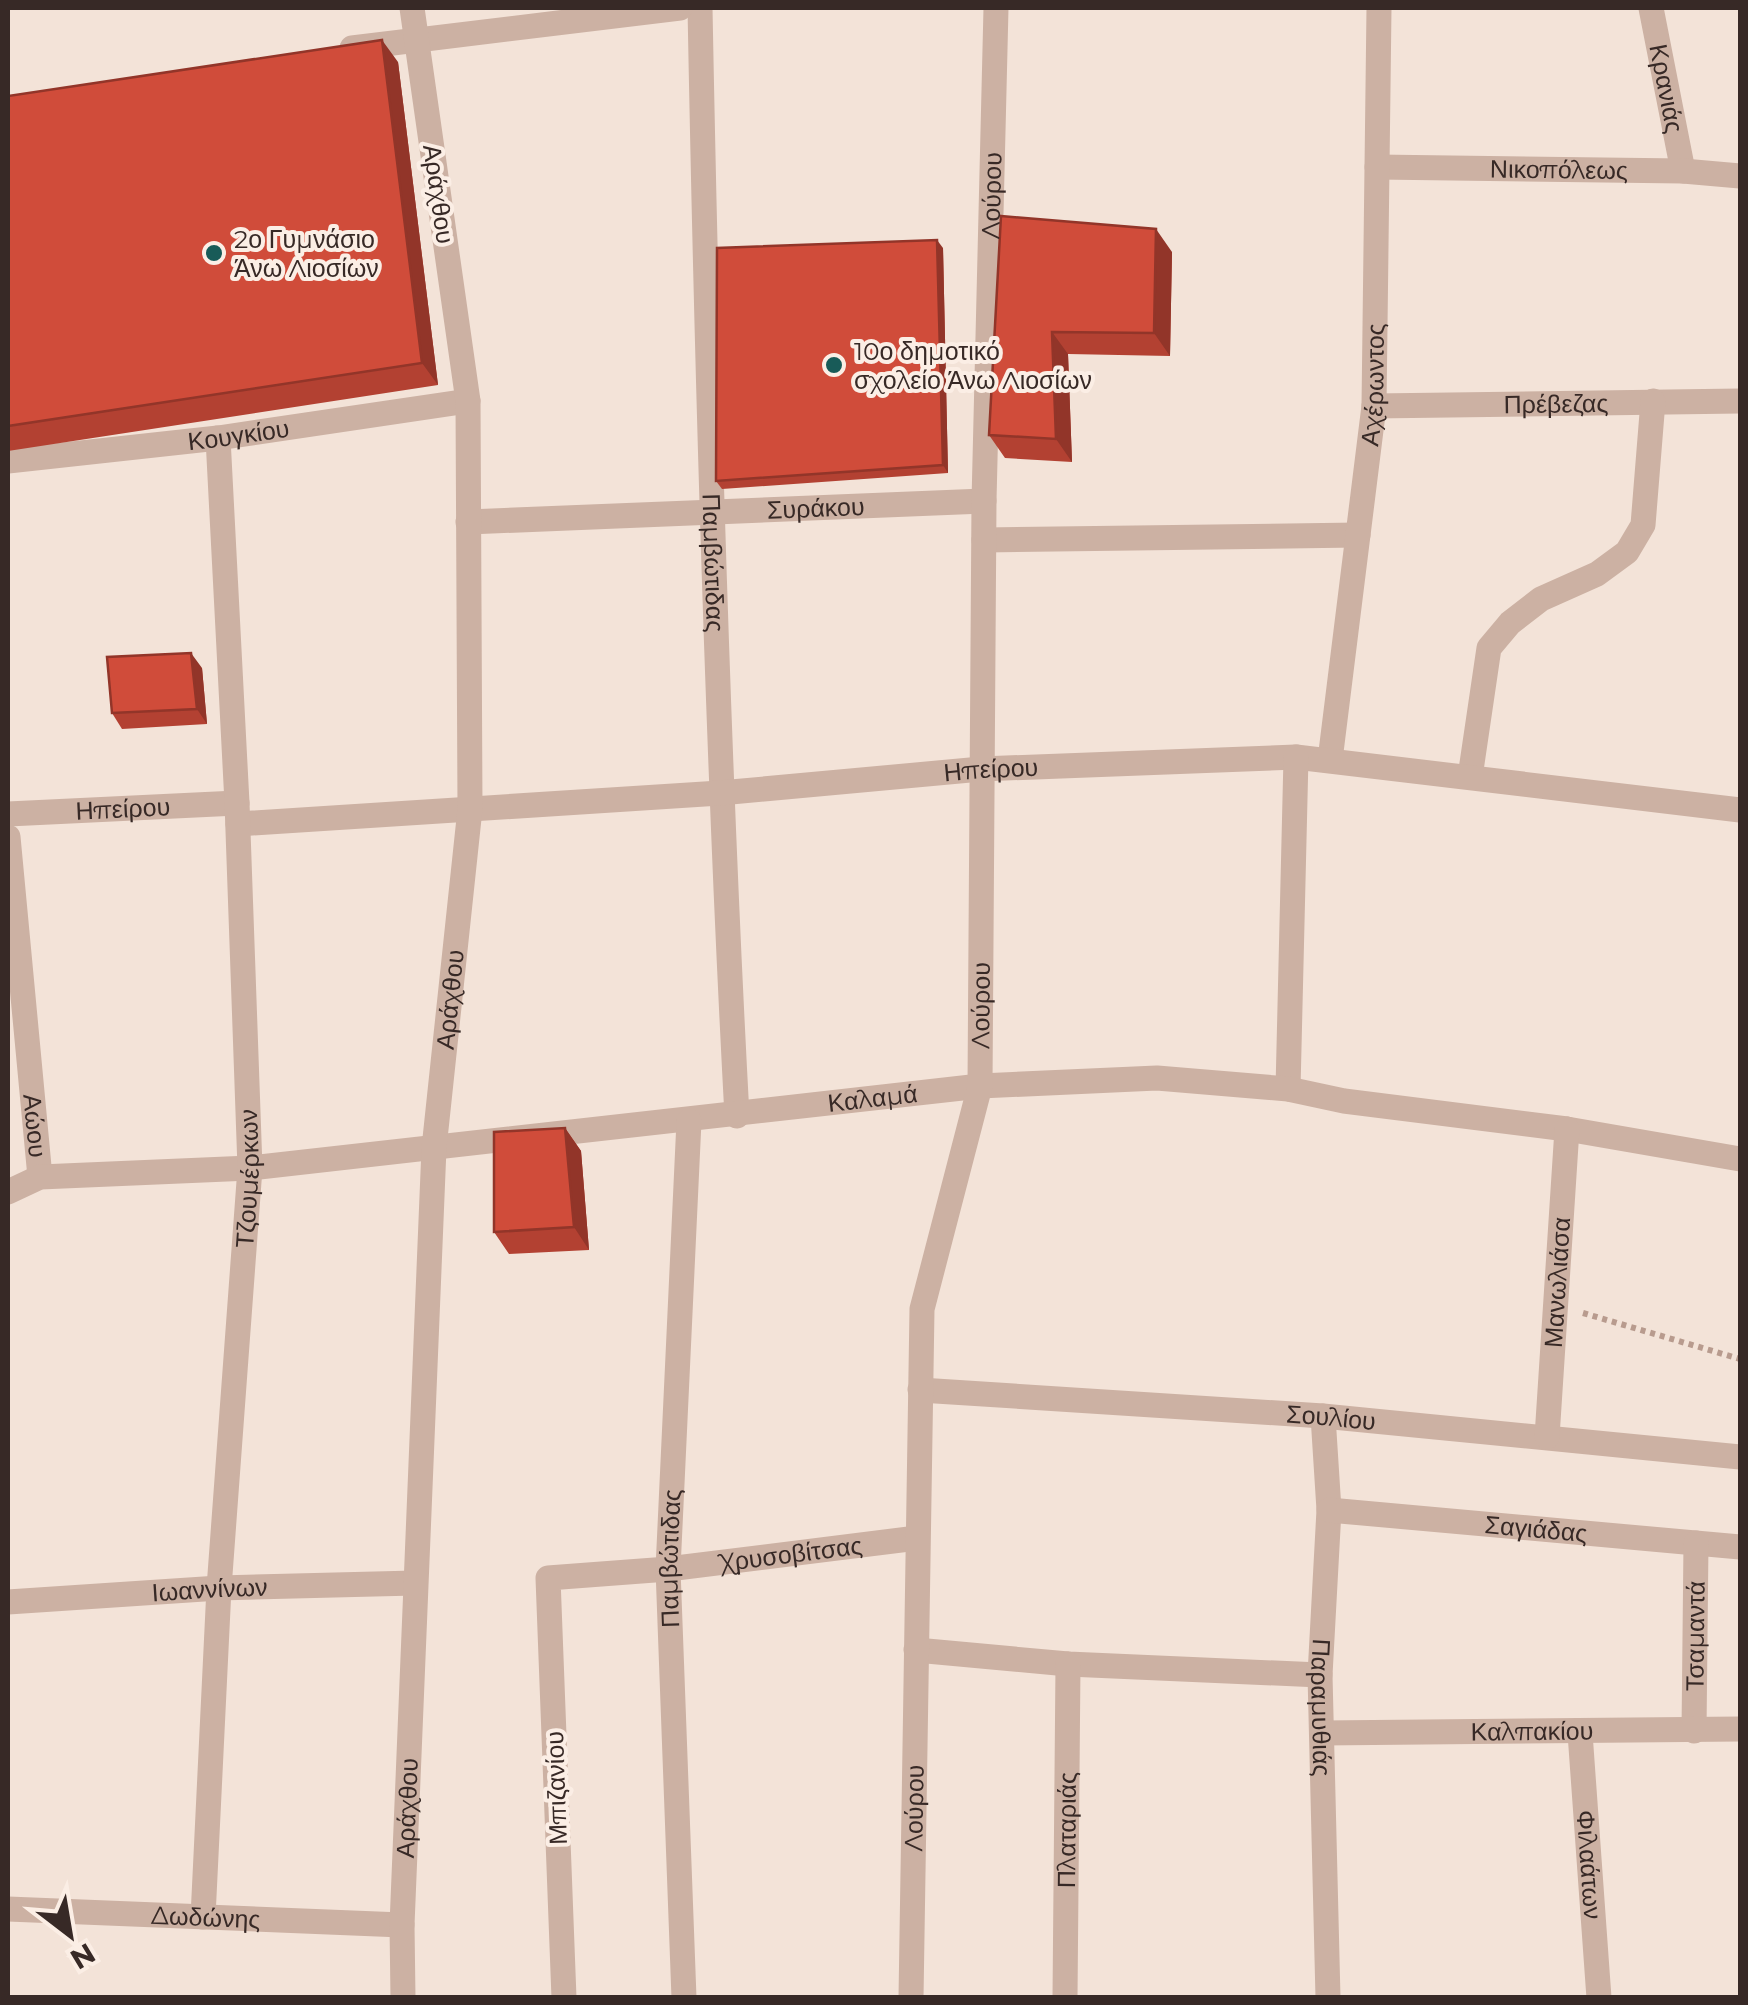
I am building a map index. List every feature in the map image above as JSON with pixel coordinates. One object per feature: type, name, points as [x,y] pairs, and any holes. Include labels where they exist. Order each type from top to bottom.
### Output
[{"type":"street","name":"Αράχθου","points":[[403,1998],[402,1924],[434,1148],[470,809],[468,401],[412,8]]},
{"type":"street","points":[[319,54],[416,38],[680,8]]},
{"type":"street","name":"Παμβώτιδας","points":[[700,8],[710,514],[737,1116]]},
{"type":"street","name":"Λούρου","points":[[911,1998],[922,1308],[980,1086],[980,768],[996,8]]},
{"type":"street","name":"Αχέρωντος","points":[[1330,760],[1374,406],[1379,8]]},
{"type":"street","name":"Κρανιάς","points":[[1651,8],[1683,171]]},
{"type":"street","name":"Νικοπόλεως","points":[[1377,167],[1683,171],[1740,176]]},
{"type":"street","name":"Κουγκίου","points":[[8,460],[218,438],[468,401]]},
{"type":"street","name":"Πρέβεζας","points":[[1374,406],[1740,401]]},
{"type":"street","points":[[1470,777],[1490,648],[1540,598],[1598,574],[1627,552],[1643,525],[1653,402]]},
{"type":"street","name":"Τζουμέρκων","points":[[203,1916],[219,1588],[250,1168],[238,814],[218,438]]},
{"type":"street","name":"Συράκου","points":[[468,522],[984,501]]},
{"type":"street","points":[[984,540],[1358,535]]},
{"type":"street","points":[[1288,1090],[1296,756]]},
{"type":"street","name":"Ηπείρου","points":[[8,814],[470,809],[720,793],[980,768],[1296,756],[1740,810]]},
{"type":"street","name":"Αώου","points":[[8,837],[40,1177]]},
{"type":"street","name":"Καλαμά","points":[[8,1192],[40,1177],[250,1168],[980,1086],[1157,1078],[1288,1090],[1740,1158]]},
{"type":"street","name":"Παμβώτιδας","points":[[684,1998],[668,1570],[690,1121]]},
{"type":"street","name":"Μανωλιάσα","points":[[1547,1437],[1566,1129]]},
{"type":"street","name":"Σουλίου","points":[[920,1390],[1323,1416],[1740,1457]]},
{"type":"street","name":"Παραμυθιάς","points":[[1323,1416],[1329,1510],[1320,1675],[1328,1998]]},
{"type":"street","name":"Σαγιάδας","points":[[1329,1510],[1740,1547]]},
{"type":"street","name":"Χρυσοβίτσας","points":[[548,1578],[668,1570],[916,1538]]},
{"type":"street","name":"Τσαμαντά","points":[[1694,1731],[1696,1543]]},
{"type":"street","name":"Μπιζανίου","points":[[548,1578],[564,1998]]},
{"type":"street","name":"Ιωαννίνων","points":[[8,1602],[219,1588],[416,1583]]},
{"type":"street","points":[[916,1650],[1068,1664],[1320,1675]]},
{"type":"street","name":"Πλαταριάς","points":[[1065,1998],[1068,1664]]},
{"type":"street","name":"Καλπακίου","points":[[1322,1733],[1740,1729]]},
{"type":"street","name":"Φιλαάτων","points":[[1580,1733],[1599,1998]]},
{"type":"street","name":"Δωδώνης","points":[[8,1910],[402,1924]]},
{"type":"path","points":[[1557,1306],[1740,1359]]},
{"type":"building","name":"2ο Γυμνάσιο Άνω Λιοσίων","points":[[382,40],[422,363],[8,426],[8,96]]},
{"type":"building","points":[[1001,216],[1156,229],[1154,333],[1052,332],[1056,439],[989,435]]},
{"type":"building","name":"10ο δημοτικό σχολείο Άνω Λιοσίων","points":[[937,240],[943,465],[716,481],[717,248]]},
{"type":"building","points":[[191,653],[197,709],[112,713],[107,657]]},
{"type":"building","points":[[565,1128],[574,1227],[494,1232],[494,1132]]},
{"type":"place","name":"2ο Γυμνάσιο Άνω Λιοσίων","points":[[214,253]]},
{"type":"place","name":"10ο δημοτικό σχολείο Άνω Λιοσίων","points":[[834,365]]}]
